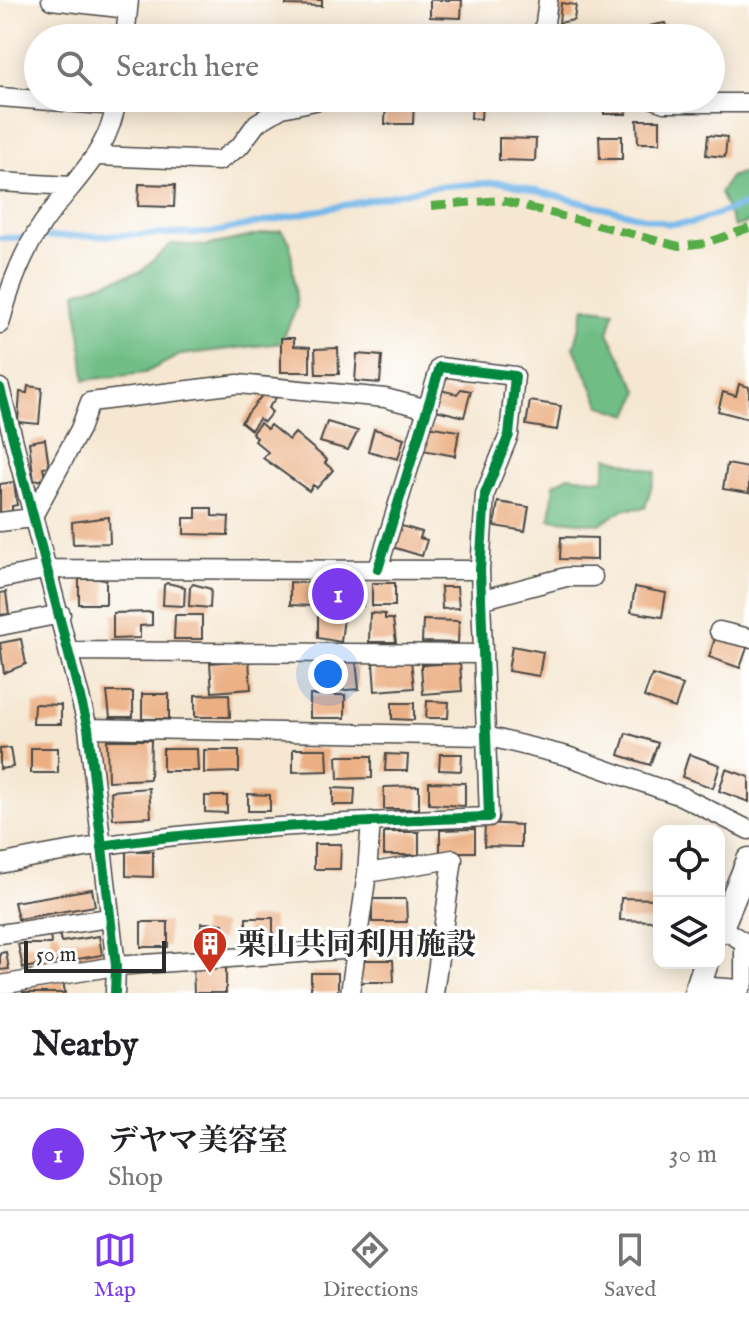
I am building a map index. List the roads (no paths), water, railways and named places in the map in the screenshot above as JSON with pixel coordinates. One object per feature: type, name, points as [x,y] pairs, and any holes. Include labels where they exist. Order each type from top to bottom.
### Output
[{"type":"main road","points":[[725,918],[749,860]]},
{"type":"street","points":[[51,0],[129,4],[127,24]]},
{"type":"street","points":[[545,24],[548,0]]},
{"type":"street","points":[[0,97],[24,98]]},
{"type":"street","points":[[725,103],[749,103]]},
{"type":"street","points":[[0,324],[4,297],[42,224],[98,156],[113,112]]},
{"type":"street","points":[[98,156],[219,161],[240,146],[257,123],[275,112]]},
{"type":"street","points":[[0,182],[72,186]]},
{"type":"street","points":[[0,864],[86,845],[101,846],[190,833],[489,817],[480,570],[485,494],[509,435],[515,376],[440,367],[378,569]]},
{"type":"street","points":[[32,518],[80,429],[90,402],[238,384],[385,398],[428,409]]},
{"type":"street","points":[[0,388],[4,416],[61,614],[88,728],[116,966],[115,993]]},
{"type":"street","points":[[0,522],[32,518]]},
{"type":"street","points":[[0,579],[48,569],[480,570]]},
{"type":"street","points":[[480,600],[566,577],[593,577]]},
{"type":"street","points":[[0,626],[61,614]]},
{"type":"street","points":[[719,631],[749,638]]},
{"type":"street","points":[[70,651],[481,654]]},
{"type":"street","points":[[88,728],[486,736],[567,756],[652,786],[749,830]]},
{"type":"street","points":[[350,993],[371,821]]},
{"type":"street","points":[[367,873],[453,859],[434,993]]},
{"type":"street","points":[[0,934],[109,918]]},
{"type":"street","points":[[700,981],[740,989],[744,983],[744,942],[725,932]]},
{"type":"street","points":[[0,985],[116,966],[356,949]]},
{"type":"waterway","points":[[0,238],[211,233],[431,187],[501,182],[669,224],[692,223],[749,203]]},
{"type":"place","name":"デヤマ美容室","points":[[338,594]]},
{"type":"place","name":"栗山共同利用施設","points":[[210,975]]}]
